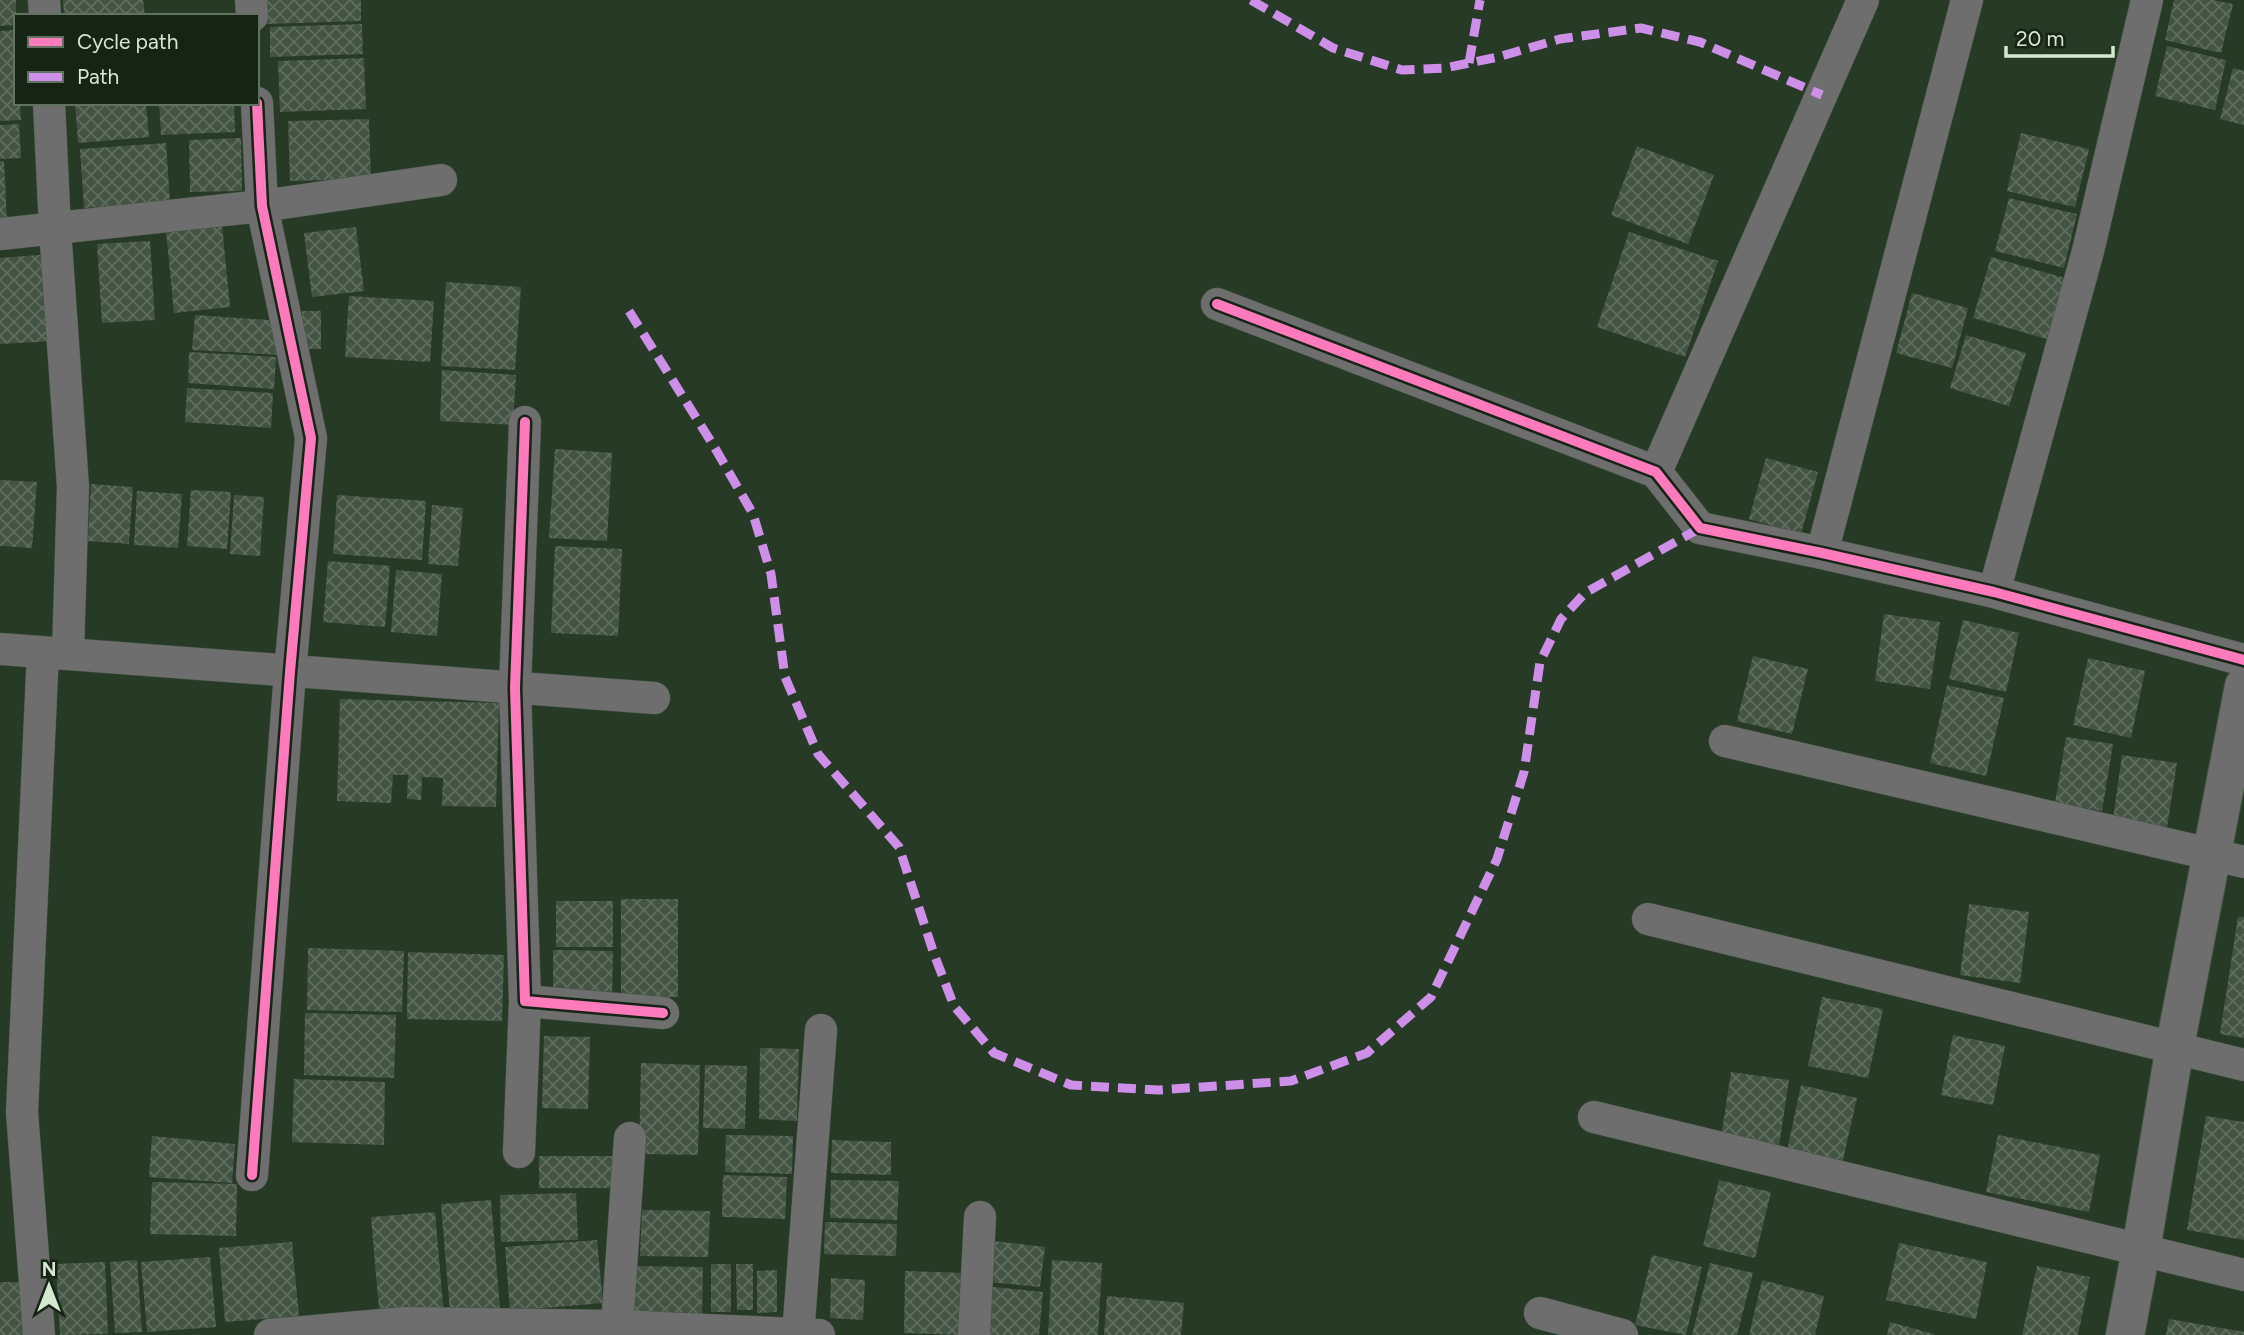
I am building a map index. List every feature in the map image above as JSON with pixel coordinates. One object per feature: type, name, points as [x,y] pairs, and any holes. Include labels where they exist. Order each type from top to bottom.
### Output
[{"type":"street","points":[[1656,472],[1863,0]]},
{"type":"street","points":[[1822,553],[1967,0]]},
{"type":"street","points":[[1994,592],[2088,251],[2147,0]]},
{"type":"street","points":[[39,1335],[22,1112],[56,653],[73,487],[49,105]]},
{"type":"street","points":[[252,1175],[290,672],[311,438],[262,206],[257,105]]},
{"type":"street","points":[[0,234],[262,206],[441,180]]},
{"type":"street","points":[[1217,304],[1656,472],[1700,528],[1994,592],[2244,660]]},
{"type":"street","points":[[519,1152],[525,1001],[515,688],[525,422]]},
{"type":"street","points":[[0,649],[653,698]]},
{"type":"street","points":[[2125,1335],[2175,1046],[2227,858],[2244,686]]},
{"type":"street","points":[[1726,741],[2227,858]]},
{"type":"street","points":[[1648,919],[2244,1065]]},
{"type":"street","points":[[525,1001],[663,1013]]},
{"type":"street","points":[[270,1335],[404,1324],[617,1326],[805,1334],[821,1030]]},
{"type":"street","points":[[1594,1117],[2244,1275]]},
{"type":"street","points":[[617,1326],[630,1138]]},
{"type":"street","points":[[974,1335],[979,1217]]},
{"type":"street","points":[[1540,1313],[1617,1334]]},
{"type":"building","points":[[0,0],[16,0],[14,25],[0,26]]},
{"type":"building","points":[[63,0],[143,0],[145,14],[64,14]]},
{"type":"building","points":[[266,0],[361,0],[361,21],[267,24]]},
{"type":"building","points":[[2174,0],[2213,0],[2233,4],[2221,53],[2165,40]]},
{"type":"building","points":[[362,24],[363,54],[270,57],[270,27]]},
{"type":"building","points":[[14,30],[14,105],[20,105],[21,120],[0,121],[0,31]]},
{"type":"building","points":[[2167,46],[2226,60],[2215,110],[2155,96]]},
{"type":"building","points":[[364,58],[366,109],[280,112],[278,61]]},
{"type":"building","points":[[2233,68],[2244,71],[2244,125],[2220,119]]},
{"type":"building","points":[[75,105],[146,105],[149,137],[78,143]]},
{"type":"building","points":[[159,105],[234,105],[235,132],[161,135]]},
{"type":"building","points":[[369,119],[371,179],[290,181],[288,121]]},
{"type":"building","points":[[19,124],[21,158],[0,159],[0,125]]},
{"type":"building","points":[[2021,133],[2089,149],[2075,207],[2007,191]]},
{"type":"building","points":[[241,138],[242,191],[190,192],[189,140]]},
{"type":"building","points":[[166,143],[170,202],[84,208],[80,149]]},
{"type":"building","points":[[1637,146],[1714,175],[1688,244],[1611,215]]},
{"type":"building","points":[[0,161],[4,161],[7,221],[0,221]]},
{"type":"building","points":[[2009,198],[2077,214],[2064,268],[1995,251]]},
{"type":"building","points":[[222,225],[230,307],[174,313],[166,231]]},
{"type":"building","points":[[356,227],[364,291],[312,297],[304,233]]},
{"type":"building","points":[[1629,232],[1718,261],[1685,357],[1597,327]]},
{"type":"building","points":[[150,241],[155,320],[102,323],[97,244]]},
{"type":"building","points":[[51,254],[56,341],[0,344],[0,258]]},
{"type":"building","points":[[1991,257],[2065,278],[2047,339],[1973,318]]},
{"type":"building","points":[[446,282],[521,287],[515,370],[441,366]]},
{"type":"building","points":[[1912,293],[1968,308],[1952,368],[1896,353]]},
{"type":"building","points":[[349,296],[434,301],[430,362],[345,357]]},
{"type":"building","points":[[302,311],[321,311],[321,349],[302,349]]},
{"type":"building","points":[[195,315],[283,321],[281,355],[192,350]]},
{"type":"building","points":[[1966,335],[2026,353],[2009,406],[1950,388]]},
{"type":"building","points":[[189,352],[276,357],[274,389],[188,383]]},
{"type":"building","points":[[442,370],[516,375],[513,425],[440,421]]},
{"type":"building","points":[[187,388],[273,393],[271,428],[185,422]]},
{"type":"building","points":[[555,449],[612,453],[607,541],[549,538]]},
{"type":"building","points":[[1766,458],[1818,472],[1801,534],[1749,519]]},
{"type":"building","points":[[0,480],[37,482],[32,548],[0,546]]},
{"type":"building","points":[[91,484],[133,487],[129,544],[88,541]]},
{"type":"building","points":[[191,490],[231,492],[227,549],[187,546]]},
{"type":"building","points":[[137,491],[182,494],[178,548],[134,545]]},
{"type":"building","points":[[234,495],[264,497],[260,556],[230,554]]},
{"type":"building","points":[[337,495],[426,501],[422,560],[333,554]]},
{"type":"building","points":[[432,505],[463,508],[458,566],[428,564]]},
{"type":"building","points":[[555,546],[622,549],[618,636],[551,633]]},
{"type":"building","points":[[328,561],[390,566],[385,627],[323,622]]},
{"type":"building","points":[[396,570],[442,574],[437,636],[391,632]]},
{"type":"building","points":[[1884,614],[1940,622],[1930,689],[1875,681]]},
{"type":"building","points":[[1963,620],[2019,633],[2006,692],[1949,679]]},
{"type":"building","points":[[1753,656],[1808,669],[1792,734],[1737,721]]},
{"type":"building","points":[[2088,658],[2145,671],[2131,738],[2073,725]]},
{"type":"building","points":[[1947,685],[2004,698],[1986,776],[1930,763]]},
{"type":"building","points":[[340,699],[499,703],[496,807],[442,806],[443,778],[422,777],[421,800],[407,799],[408,775],[393,775],[391,803],[337,801]]},
{"type":"building","points":[[2066,737],[2113,744],[2102,811],[2055,803]]},
{"type":"building","points":[[2122,755],[2177,763],[2167,827],[2113,819]]},
{"type":"building","points":[[621,899],[678,899],[678,997],[621,997]]},
{"type":"building","points":[[556,901],[613,901],[613,947],[556,947]]},
{"type":"building","points":[[1969,904],[2029,912],[2020,983],[1960,975]]},
{"type":"building","points":[[2238,917],[2244,917],[2244,1038],[2220,1034]]},
{"type":"building","points":[[308,948],[404,951],[402,1012],[307,1010]]},
{"type":"building","points":[[553,950],[613,951],[612,999],[553,999]]},
{"type":"building","points":[[408,952],[504,955],[502,1021],[407,1019]]},
{"type":"building","points":[[1822,997],[1883,1009],[1868,1078],[1808,1066]]},
{"type":"building","points":[[305,1013],[396,1015],[394,1078],[304,1075]]},
{"type":"building","points":[[1953,1035],[2005,1046],[1993,1105],[1941,1095]]},
{"type":"building","points":[[544,1036],[590,1037],[588,1109],[542,1108]]},
{"type":"building","points":[[760,1048],[799,1049],[797,1121],[759,1119]]},
{"type":"building","points":[[641,1063],[700,1065],[698,1155],[639,1154]]},
{"type":"building","points":[[705,1065],[747,1066],[745,1129],[703,1128]]},
{"type":"building","points":[[1731,1072],[1789,1080],[1779,1146],[1721,1138]]},
{"type":"building","points":[[294,1079],[385,1082],[384,1145],[292,1142]]},
{"type":"building","points":[[1801,1085],[1857,1098],[1842,1164],[1787,1151]]},
{"type":"building","points":[[2206,1116],[2244,1122],[2244,1240],[2187,1230]]},
{"type":"building","points":[[726,1135],[793,1136],[792,1174],[725,1172]]},
{"type":"building","points":[[1998,1135],[2100,1155],[2089,1212],[1986,1192]]},
{"type":"building","points":[[152,1136],[235,1144],[232,1183],[149,1177]]},
{"type":"building","points":[[832,1140],[891,1142],[891,1175],[831,1173]]},
{"type":"building","points":[[539,1156],[621,1156],[621,1188],[539,1188]]},
{"type":"building","points":[[723,1175],[787,1177],[785,1219],[722,1217]]},
{"type":"building","points":[[831,1180],[899,1181],[897,1220],[830,1218]]},
{"type":"building","points":[[1719,1180],[1771,1192],[1755,1258],[1703,1246]]},
{"type":"building","points":[[152,1182],[237,1184],[236,1236],[150,1234]]},
{"type":"building","points":[[576,1193],[578,1240],[501,1242],[500,1195]]},
{"type":"building","points":[[491,1200],[500,1309],[450,1313],[441,1204]]},
{"type":"building","points":[[642,1210],[710,1211],[708,1257],[640,1256]]},
{"type":"building","points":[[435,1212],[444,1316],[380,1321],[371,1217]]},
{"type":"building","points":[[825,1222],[897,1224],[896,1256],[824,1254]]},
{"type":"building","points":[[597,1240],[603,1303],[510,1311],[505,1247]]},
{"type":"building","points":[[994,1241],[1045,1247],[1040,1287],[989,1282]]},
{"type":"building","points":[[292,1242],[299,1316],[225,1322],[219,1248]]},
{"type":"building","points":[[1899,1243],[1987,1262],[1976,1319],[1886,1300]]},
{"type":"building","points":[[1652,1255],[1702,1267],[1686,1335],[1635,1325]]},
{"type":"building","points":[[210,1257],[216,1327],[147,1332],[141,1262]]},
{"type":"building","points":[[137,1260],[142,1332],[115,1333],[110,1262]]},
{"type":"building","points":[[1052,1260],[1102,1263],[1098,1335],[1048,1335]]},
{"type":"building","points":[[105,1262],[108,1334],[60,1335],[56,1264]]},
{"type":"building","points":[[1710,1263],[1753,1273],[1737,1335],[1692,1335]]},
{"type":"building","points":[[711,1264],[731,1264],[731,1312],[711,1312]]},
{"type":"building","points":[[736,1264],[753,1264],[753,1310],[737,1310]]},
{"type":"building","points":[[636,1266],[703,1267],[702,1317],[634,1315]]},
{"type":"building","points":[[2037,1266],[2090,1277],[2078,1335],[2022,1335]]},
{"type":"building","points":[[777,1270],[777,1312],[757,1313],[757,1271]]},
{"type":"building","points":[[905,1271],[966,1273],[965,1335],[904,1333]]},
{"type":"building","points":[[831,1278],[865,1280],[863,1320],[830,1318]]},
{"type":"building","points":[[1762,1280],[1824,1296],[1815,1335],[1749,1335]]},
{"type":"building","points":[[0,1282],[28,1282],[28,1335],[0,1335]]},
{"type":"building","points":[[985,1286],[1043,1292],[1039,1335],[980,1335]]},
{"type":"building","points":[[1107,1296],[1184,1303],[1181,1335],[1104,1335]]},
{"type":"building","points":[[2169,1319],[2244,1332],[2244,1335],[2166,1335]]},
{"type":"building","points":[[1890,1322],[1934,1334],[1934,1335],[1887,1335]]},
{"type":"marked path","points":[[1251,0],[1333,48],[1402,70],[1445,68],[1498,57],[1560,39],[1641,28],[1700,42],[1822,95]]},
{"type":"marked path","points":[[1469,63],[1480,0]]},
{"type":"marked path","points":[[629,311],[753,514],[771,574],[785,677],[818,754],[899,847],[954,1006],[994,1053],[1071,1085],[1158,1090],[1291,1081],[1367,1053],[1431,997],[1497,859],[1524,772],[1540,662],[1561,619],[1585,593],[1700,528]]},
{"type":"cycle path","points":[[252,1175],[290,672],[311,438],[262,206],[257,105]]},
{"type":"cycle path","points":[[1217,304],[1656,472],[1700,528],[1994,592],[2244,660]]},
{"type":"cycle path","points":[[525,422],[515,688],[525,1001],[663,1013]]}]
